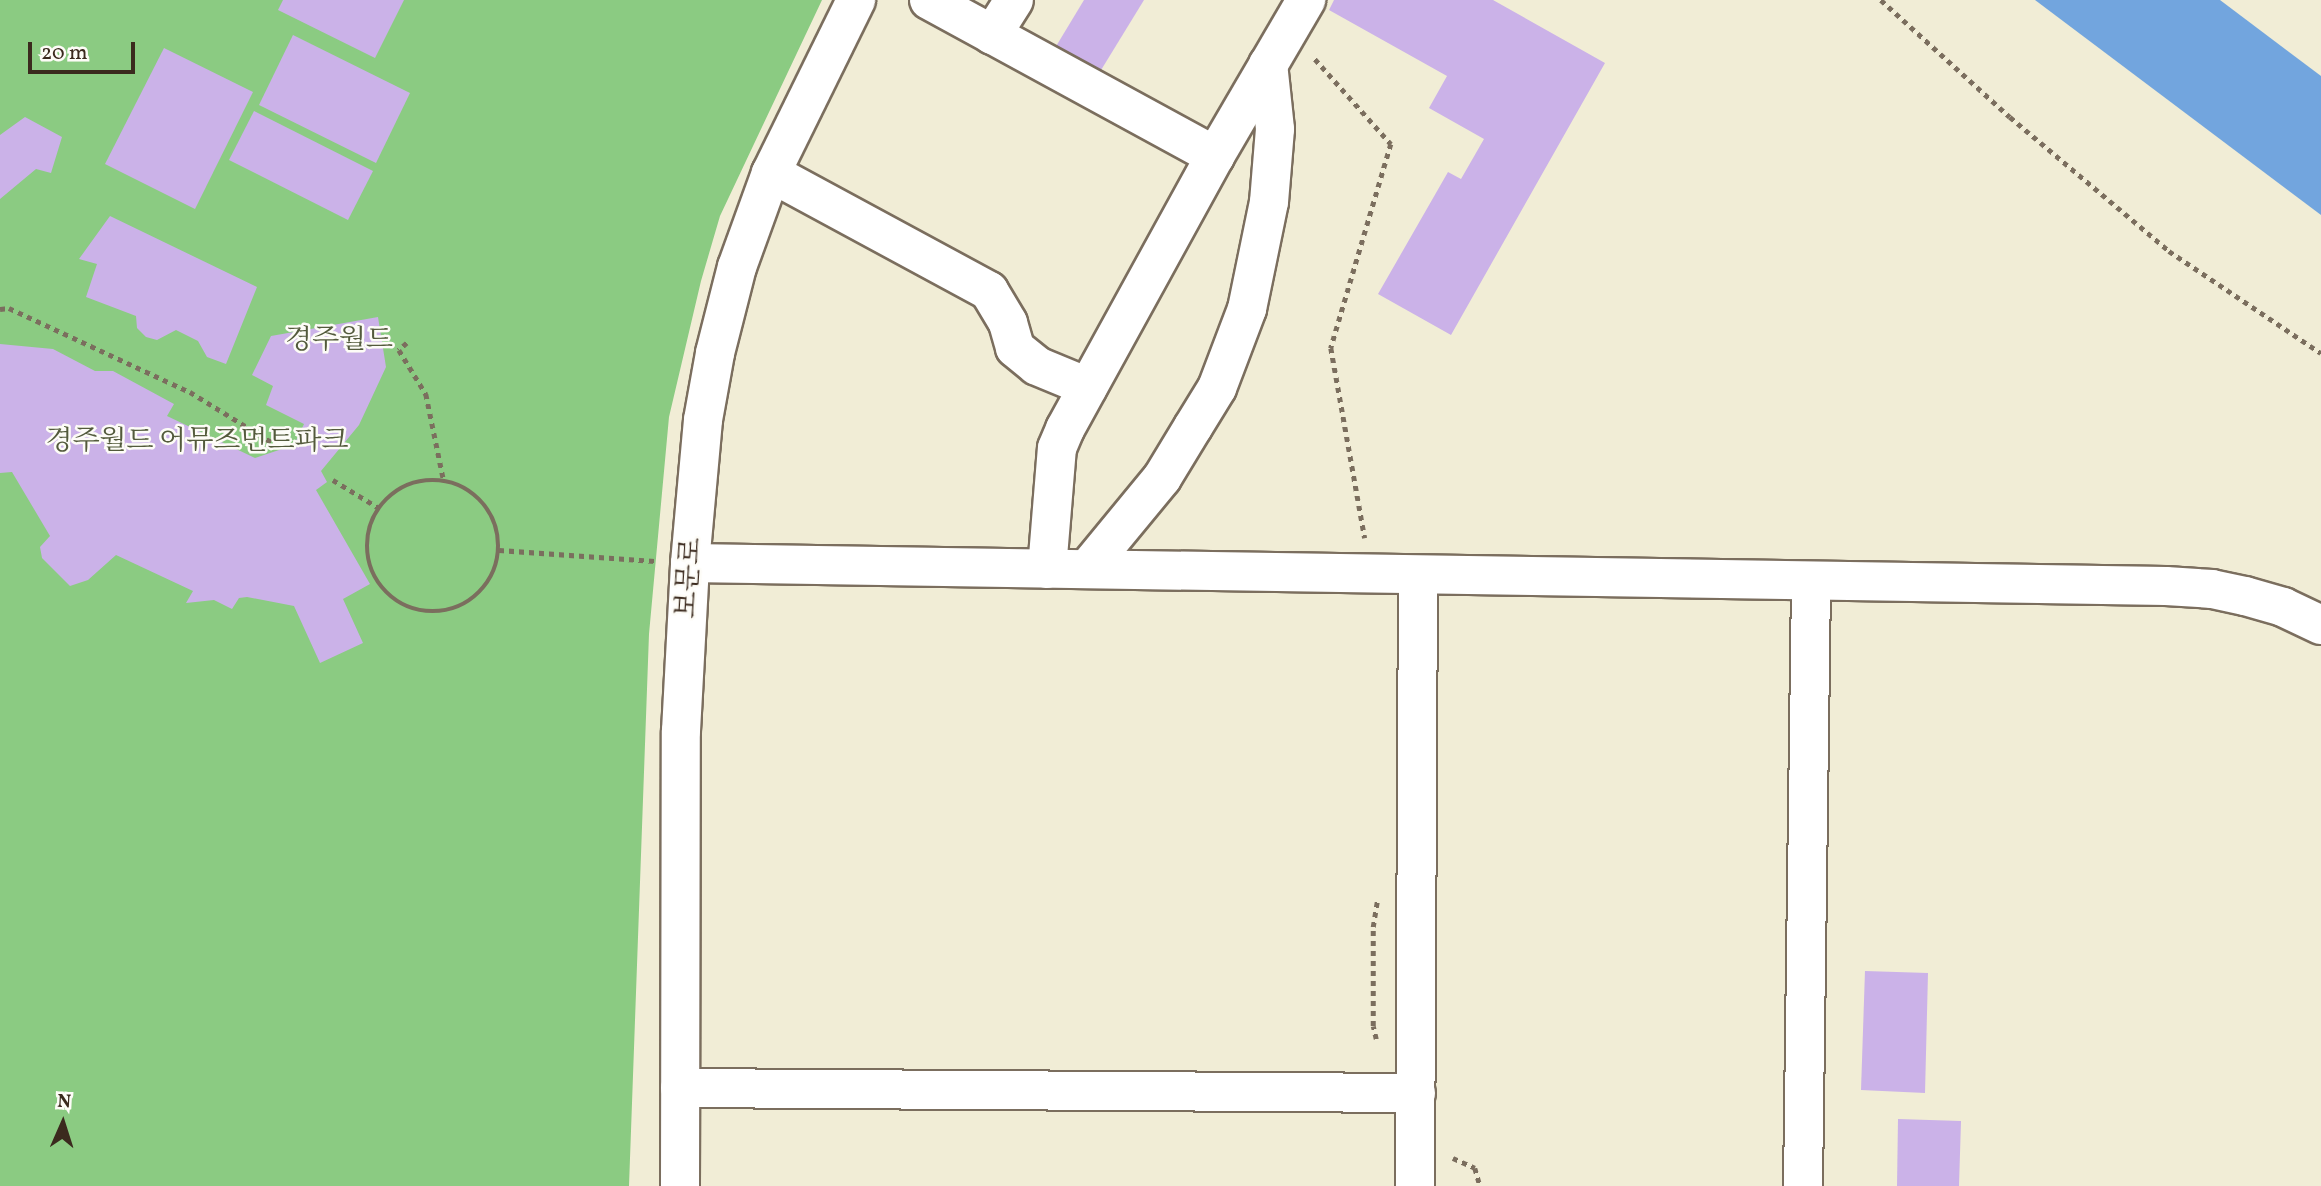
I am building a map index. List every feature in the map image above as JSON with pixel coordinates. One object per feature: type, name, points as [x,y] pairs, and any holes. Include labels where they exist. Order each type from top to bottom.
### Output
[{"type":"street","name":"보문로","points":[[680,1186],[681,731],[690,563],[703,420],[715,353],[737,267],[771,173],[856,0]]},
{"type":"street","points":[[929,0],[1215,156]]},
{"type":"street","points":[[992,35],[1014,0]]},
{"type":"street","points":[[1047,569],[1058,448],[1088,387],[1215,156],[1306,0]]},
{"type":"street","points":[[1087,569],[1162,478],[1217,388],[1247,309],[1269,202],[1275,129],[1268,64]]},
{"type":"street","points":[[771,173],[989,291],[1008,323],[1015,348],[1037,366],[1088,387]]},
{"type":"street","points":[[690,563],[2212,589],[2283,607],[2321,625]]},
{"type":"street","points":[[1415,1186],[1418,575]]},
{"type":"street","points":[[1803,1186],[1811,581]]},
{"type":"street","points":[[680,1088],[1416,1093]]},
{"type":"path","points":[[1881,0],[2010,117],[2169,251],[2321,353]]},
{"type":"path","points":[[0,309],[9,308],[190,392],[276,445]]},
{"type":"path","points":[[407,343],[399,350],[426,394],[444,482]]},
{"type":"path","points":[[333,480],[379,508]]},
{"type":"path","points":[[432,480],[444,482],[472,492],[486,507],[496,527],[499,550],[495,571],[483,590],[465,604],[443,612],[421,611],[400,604],[382,589],[371,570],[366,548],[369,527],[379,508],[393,493],[412,484],[432,480]]},
{"type":"path","points":[[499,550],[690,563]]},
{"type":"green space","name":"경주월드","points":[[0,0],[822,0],[720,216],[701,281],[669,417],[649,634],[629,1186],[0,1186]]},
{"type":"water","points":[[2035,0],[2220,0],[2321,76],[2321,215]]},
{"type":"building","points":[[283,0],[404,0],[375,58],[278,10]]},
{"type":"building","points":[[1084,0],[1144,0],[1098,75],[1055,48]]},
{"type":"building","points":[[1334,0],[1493,0],[1605,63],[1451,335],[1378,294],[1448,172],[1461,179],[1484,139],[1429,108],[1447,76],[1329,10]]},
{"type":"building","points":[[293,35],[410,93],[376,163],[259,105]]},
{"type":"building","points":[[164,48],[253,92],[195,209],[105,164]]},
{"type":"building","points":[[254,111],[373,171],[348,220],[229,160]]},
{"type":"building","points":[[25,117],[62,137],[51,173],[36,169],[0,199],[0,135]]},
{"type":"building","points":[[110,216],[257,287],[226,364],[207,357],[198,341],[176,330],[157,340],[146,337],[137,328],[136,316],[86,297],[97,264],[79,259]]},
{"type":"building","points":[[378,317],[386,367],[359,425],[321,471],[327,482],[316,490],[370,584],[343,599],[363,643],[320,663],[294,606],[247,597],[239,598],[232,609],[214,600],[186,603],[193,591],[116,555],[88,580],[70,586],[42,558],[40,547],[50,536],[12,472],[0,473],[0,344],[53,349],[95,371],[113,371],[174,404],[167,416],[255,458],[294,445],[304,424],[266,405],[273,386],[252,375],[271,336]]},
{"type":"building","points":[[1865,971],[1928,973],[1925,1093],[1861,1090]]},
{"type":"building","points":[[1898,1119],[1961,1121],[1959,1186],[1897,1186]]},
{"type":"park label","name":"경주월드 어뮤즈먼트파크","points":[[197,442]]}]
